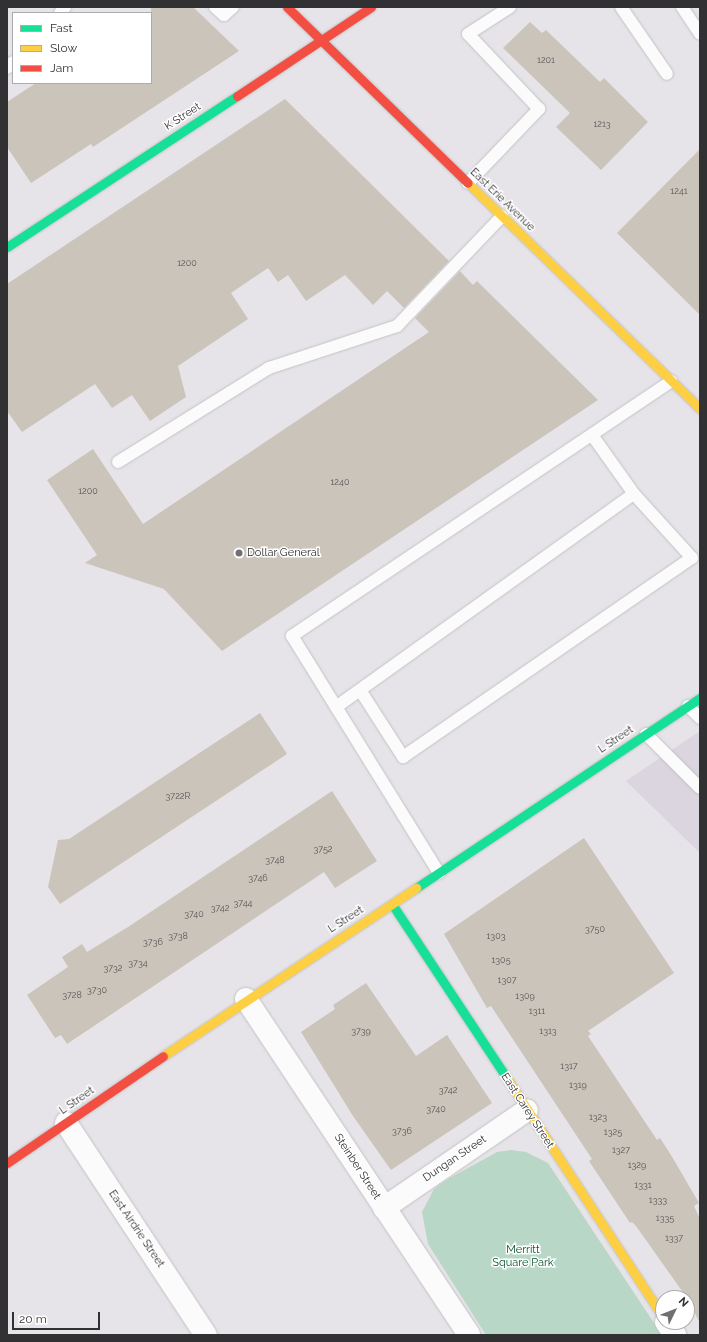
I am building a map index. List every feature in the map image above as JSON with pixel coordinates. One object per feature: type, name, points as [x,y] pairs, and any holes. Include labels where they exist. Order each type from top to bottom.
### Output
[{"type":"street","name":"East Erie Avenue","points":[[287,7],[700,409]]},
{"type":"street","name":"K Street","points":[[7,247],[371,7]]},
{"type":"street","name":"L Street","points":[[7,1163],[246,999],[439,873],[700,698]]},
{"type":"street","name":"East Carey Street","points":[[392,904],[655,1305]]},
{"type":"street","name":"Steinber Street","points":[[246,999],[469,1335]]},
{"type":"street","name":"Dungan Street","points":[[384,1208],[526,1110]]},
{"type":"street","name":"East Airdrie Street","points":[[66,1123],[206,1335]]},
{"type":"lane","points":[[215,7],[224,15],[233,7]]},
{"type":"lane","points":[[468,183],[539,109],[468,34],[510,7]]},
{"type":"lane","points":[[621,7],[667,74]]},
{"type":"lane","points":[[682,7],[700,34]]},
{"type":"lane","points":[[118,462],[269,368],[397,326],[502,216]]},
{"type":"lane","points":[[439,873],[292,636],[671,381]]},
{"type":"lane","points":[[360,690],[403,757],[692,558],[634,494],[592,435]]},
{"type":"lane","points":[[336,706],[634,494]]},
{"type":"lane","points":[[688,706],[700,718]]},
{"type":"lane","points":[[646,734],[700,788]]},
{"type":"shaded area","points":[[700,731],[700,853],[626,781]]},
{"type":"green space","name":"Merritt Square Park","points":[[511,1150],[526,1152],[548,1163],[655,1324],[655,1330],[659,1330],[662,1335],[486,1335],[428,1244],[422,1212],[434,1189],[448,1179],[497,1152]]},
{"type":"building","points":[[151,7],[193,7],[239,51],[93,147],[91,144],[31,183],[7,147],[7,102],[34,84],[152,84]]},
{"type":"building","points":[[530,22],[542,33],[546,30],[600,82],[604,78],[648,122],[601,170],[556,127],[570,113],[503,48]]},
{"type":"building","points":[[285,99],[449,261],[404,308],[387,291],[373,305],[345,275],[306,301],[288,275],[278,282],[268,268],[231,293],[248,319],[178,366],[186,397],[150,421],[132,395],[112,408],[95,384],[22,432],[7,411],[7,284]]},
{"type":"building","points":[[700,149],[700,315],[617,233]]},
{"type":"building","points":[[460,271],[473,285],[477,281],[598,400],[222,651],[164,589],[85,563],[97,555],[47,480],[93,449],[143,524],[429,332],[415,318]]},
{"type":"building","points":[[260,713],[287,754],[60,904],[48,887],[58,840],[69,839]]},
{"type":"building","points":[[332,791],[377,861],[335,888],[324,872],[67,1044],[61,1035],[55,1038],[27,995],[68,967],[62,957],[82,944],[87,952],[128,927]]},
{"type":"building","points":[[584,838],[674,973],[588,1031],[591,1034],[588,1036],[657,1140],[660,1138],[699,1203],[694,1206],[700,1219],[700,1323],[695,1313],[695,1290],[681,1290],[636,1226],[632,1222],[630,1223],[589,1161],[592,1159],[491,1006],[487,1008],[444,934]]},
{"type":"building","points":[[366,983],[416,1056],[447,1035],[492,1103],[391,1170],[353,1116],[301,1032],[335,1009],[333,1005]]},
{"type":"traffic: fast","points":[[7,247],[237,96]]},
{"type":"traffic: fast","points":[[416,888],[700,698]]},
{"type":"traffic: fast","points":[[392,904],[506,1077]]},
{"type":"traffic: slow","points":[[468,183],[700,409]]},
{"type":"traffic: slow","points":[[163,1056],[416,888]]},
{"type":"traffic: slow","points":[[506,1077],[655,1305]]},
{"type":"traffic: jam","points":[[287,7],[468,183]]},
{"type":"traffic: jam","points":[[237,96],[371,7]]},
{"type":"traffic: jam","points":[[7,1163],[163,1056]]},
{"type":"place","name":"Dollar General","points":[[239,553]]}]
